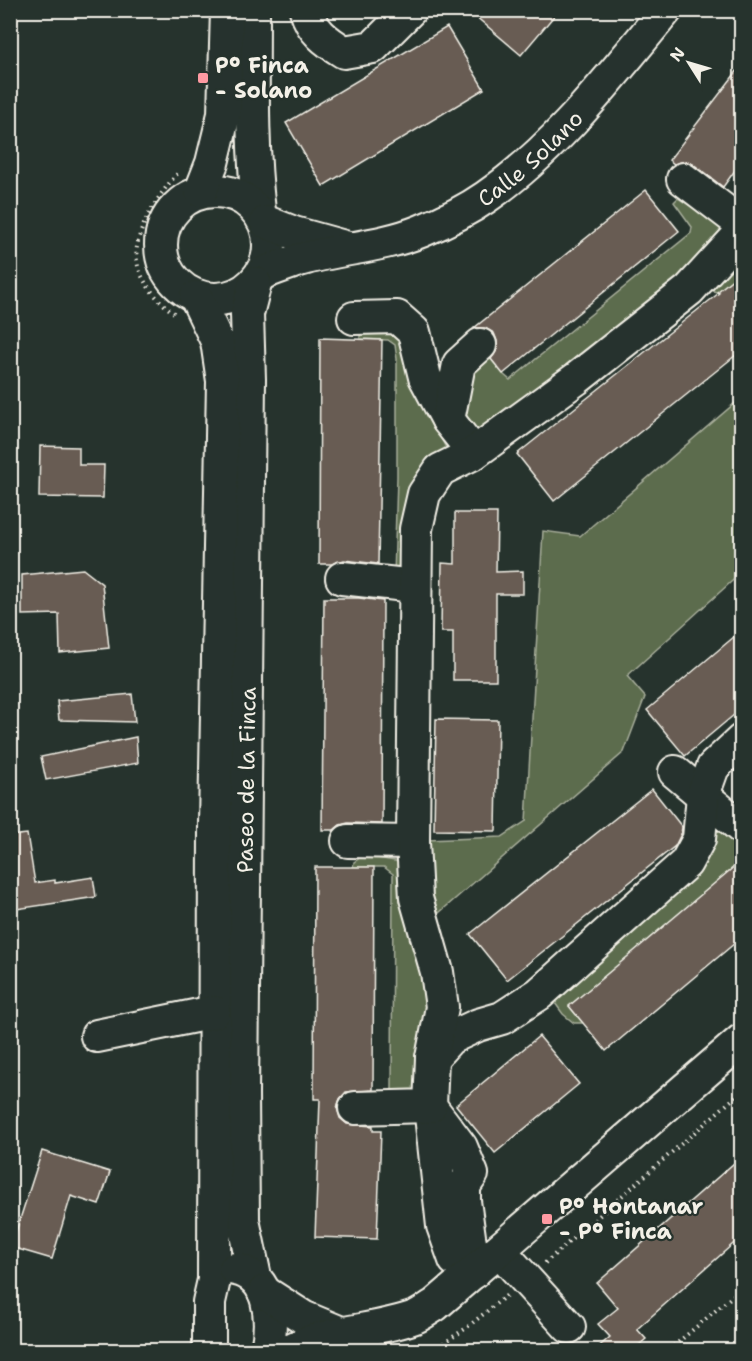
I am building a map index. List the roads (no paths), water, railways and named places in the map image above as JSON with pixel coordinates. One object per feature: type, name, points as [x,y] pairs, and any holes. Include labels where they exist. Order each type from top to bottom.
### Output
[{"type":"street","points":[[201,191],[212,163],[224,114],[227,10]]},
{"type":"street","points":[[253,10],[252,115],[255,174],[262,216],[270,248],[259,278],[237,295],[217,300],[196,297],[173,281],[161,256],[162,228],[177,205],[201,191],[223,190],[243,197],[262,216],[294,232],[352,249]]},
{"type":"street","points":[[306,10],[314,30],[344,52],[373,47],[410,10]]},
{"type":"street","name":"Calle Solano","points":[[259,278],[305,259],[420,231],[465,210],[486,197],[516,174],[571,122],[666,10]]},
{"type":"street","points":[[683,179],[741,224]]},
{"type":"street","points":[[474,1272],[455,1260],[443,1226],[430,1106],[432,1058],[442,1006],[437,972],[416,898],[413,842],[416,529],[424,494],[440,470],[474,453],[576,379],[689,290],[741,232]]},
{"type":"street","name":"Paseo de la Finca","points":[[259,278],[247,314],[248,540],[242,1093],[243,1220],[270,1312],[270,1335],[267,1350]]},
{"type":"street","name":"Paseo de la Finca","points":[[196,297],[217,341],[223,381],[215,825],[214,1280],[209,1302],[209,1350]]},
{"type":"street","points":[[354,318],[397,317],[414,332],[425,377],[448,420],[474,453]]},
{"type":"street","points":[[448,420],[459,364],[480,345]]},
{"type":"street","points":[[342,578],[415,586]]},
{"type":"street","points":[[432,1058],[450,1038],[478,1025],[502,1018],[539,994],[686,863],[699,839],[703,795],[713,767],[741,740]]},
{"type":"street","points":[[675,772],[741,828]]},
{"type":"street","points":[[348,841],[413,842]]},
{"type":"street","points":[[97,1036],[214,1012]]},
{"type":"street","points":[[290,1350],[339,1332],[370,1328],[415,1316],[435,1305],[741,1040]]},
{"type":"street","points":[[355,1108],[430,1106]]},
{"type":"street","points":[[499,1250],[569,1327]]},
{"type":"street","points":[[214,1280],[223,1272],[234,1269],[245,1271],[303,1317],[339,1332]]},
{"type":"place","name":"Pº Finca - Solano","points":[[203,78]]},
{"type":"place","name":"Pº Hontanar - Pº Finca","points":[[547,1219]]}]
